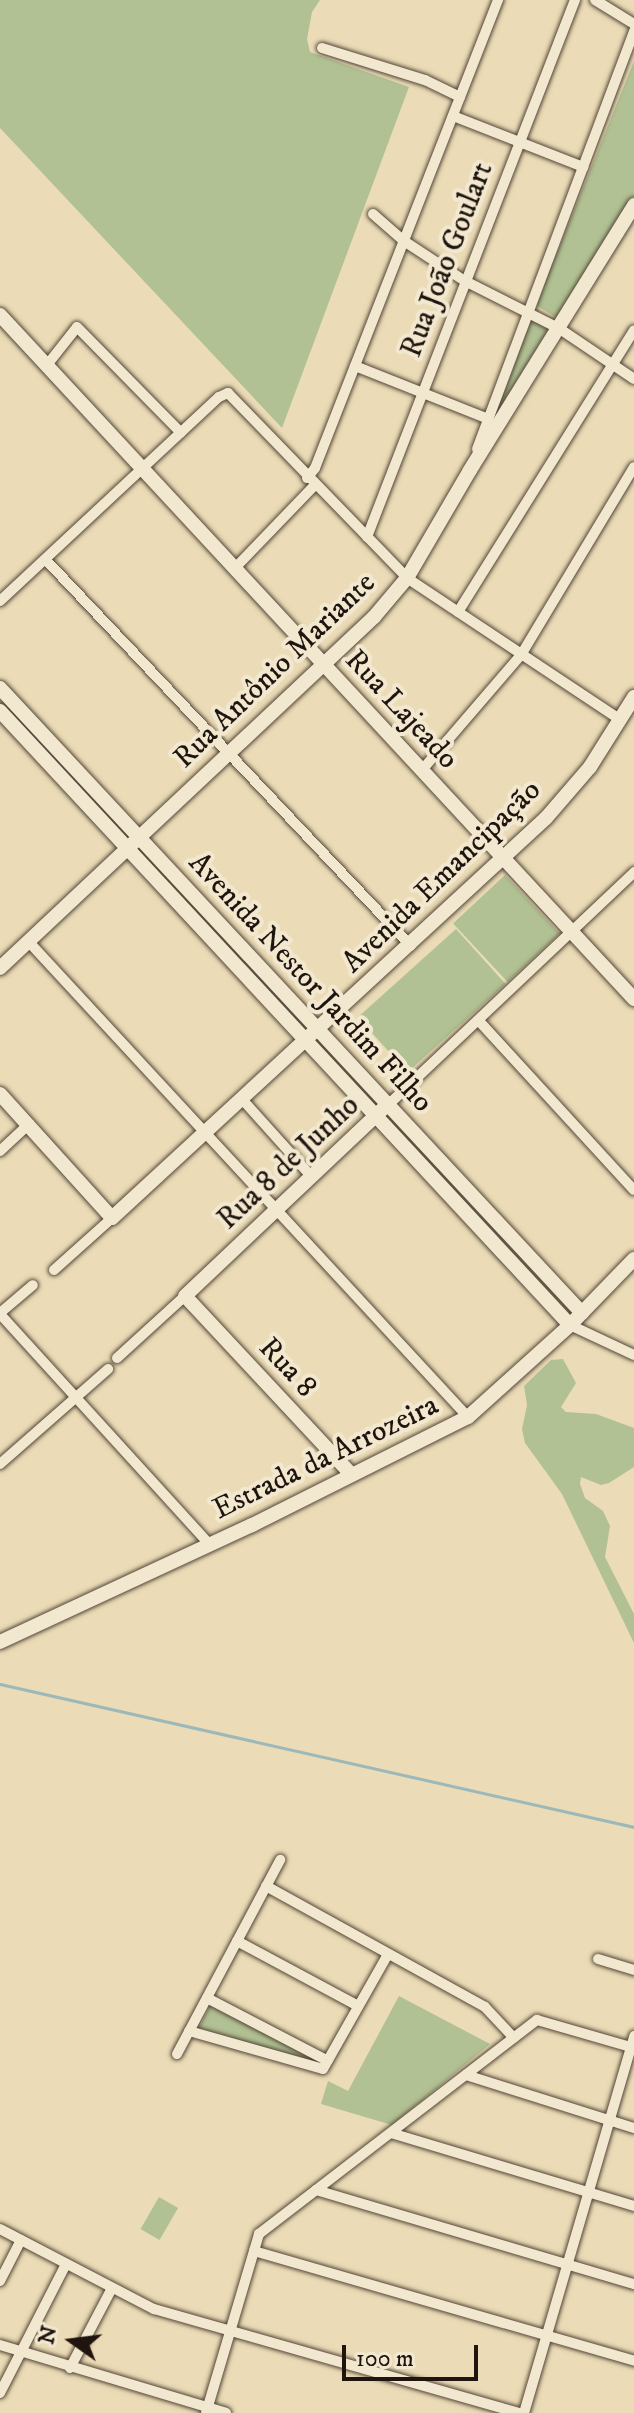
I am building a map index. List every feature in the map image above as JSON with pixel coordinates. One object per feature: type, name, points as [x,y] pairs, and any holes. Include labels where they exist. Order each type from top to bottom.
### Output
[{"type":"main road","name":"Rua Antônio Mariante","points":[[0,968],[374,617],[407,578],[634,205]]},
{"type":"main road","name":"Rua Lajeado","points":[[0,315],[634,999]]},
{"type":"main road","name":"Avenida Nestor Jardim Filho","points":[[0,688],[582,1313]]},
{"type":"main road","name":"Avenida Emancipação","points":[[112,1218],[504,858],[567,794],[634,697]]},
{"type":"main road","name":"Avenida Nestor Jardim Filho","points":[[0,711],[570,1325]]},
{"type":"main road","points":[[209,935],[220,924]]},
{"type":"main road","points":[[0,1094],[112,1218]]},
{"type":"main road","name":"Rua 8 de Junho","points":[[185,1296],[388,1105]]},
{"type":"main road","name":"Estrada da Arrozeira","points":[[0,1642],[468,1417],[570,1325],[634,1259]]},
{"type":"main road","name":"Rua 8","points":[[185,1296],[351,1474]]},
{"type":"street","points":[[235,568],[311,482],[498,0]]},
{"type":"street","name":"Rua João Goulart","points":[[367,537],[575,0]]},
{"type":"street","points":[[595,0],[634,24]]},
{"type":"street","points":[[470,470],[634,31]]},
{"type":"street","points":[[322,48],[425,80],[460,97]]},
{"type":"street","points":[[453,116],[583,167]]},
{"type":"street","points":[[373,214],[404,241],[465,281],[560,329],[634,379]]},
{"type":"street","points":[[47,365],[77,327],[181,433]]},
{"type":"street","points":[[458,612],[634,330]]},
{"type":"street","points":[[355,366],[488,419]]},
{"type":"street","points":[[0,601],[219,397],[228,393],[407,578],[621,720]]},
{"type":"street","points":[[422,770],[521,655],[634,467]]},
{"type":"street","points":[[46,560],[411,946]]},
{"type":"street","name":"Rua 8 de Junho","points":[[388,1105],[634,872]]},
{"type":"street","points":[[28,941],[468,1417]]},
{"type":"street","points":[[479,1021],[634,1190]]},
{"type":"street","points":[[241,1098],[312,1177]]},
{"type":"street","points":[[0,1151],[29,1124]]},
{"type":"street","name":"Avenida Emancipação","points":[[54,1270],[112,1218]]},
{"type":"street","points":[[33,1285],[0,1314],[209,1544]]},
{"type":"street","name":"Rua 8 de Junho","points":[[117,1358],[185,1296]]},
{"type":"street","points":[[582,1313],[588,1334]]},
{"type":"street","points":[[570,1325],[634,1355]]},
{"type":"street","points":[[0,1464],[108,1369]]},
{"type":"street","points":[[177,2054],[280,1860]]},
{"type":"street","points":[[266,1886],[485,2007],[514,2038]]},
{"type":"street","points":[[237,1941],[358,2006]]},
{"type":"street","points":[[326,2065],[388,1954]]},
{"type":"street","points":[[598,1959],[634,1970]]},
{"type":"street","points":[[207,1998],[326,2065]]},
{"type":"street","points":[[207,2410],[259,2234],[537,2020],[632,2048]]},
{"type":"street","points":[[189,2031],[326,2065]]},
{"type":"street","points":[[524,2413],[634,2036]]},
{"type":"street","points":[[466,2075],[634,2128]]},
{"type":"street","points":[[391,2133],[634,2206]]},
{"type":"street","points":[[316,2190],[634,2284]]},
{"type":"street","points":[[1,2233],[21,2240],[154,2309],[518,2413]]},
{"type":"street","points":[[0,2281],[21,2240]]},
{"type":"street","points":[[254,2251],[634,2361]]},
{"type":"street","points":[[0,2393],[66,2264]]},
{"type":"street","points":[[70,2368],[112,2288]]},
{"type":"street","points":[[0,2345],[207,2410],[226,2413]]},
{"type":"green space","points":[[0,0],[320,0],[312,12],[307,39],[310,52],[409,87],[282,428],[0,128]]},
{"type":"green space","points":[[634,61],[634,196],[560,320],[536,305]]},
{"type":"green space","points":[[532,316],[555,329],[486,436]]},
{"type":"green space","points":[[505,875],[560,934],[508,982],[453,923]]},
{"type":"green space","points":[[456,929],[506,984],[407,1072],[358,1017]]},
{"type":"green space","points":[[563,1359],[576,1383],[561,1407],[566,1412],[596,1414],[634,1428],[634,1467],[609,1483],[601,1485],[581,1477],[580,1484],[585,1498],[603,1511],[610,1526],[605,1557],[634,1614],[634,1643],[562,1494],[525,1443],[522,1429],[527,1405],[524,1386],[551,1360]]},
{"type":"green space","points":[[399,1996],[490,2044],[392,2125],[321,2104],[328,2081],[348,2091]]},
{"type":"green space","points":[[211,2004],[316,2059],[314,2062],[199,2028]]},
{"type":"green space","points":[[159,2197],[178,2208],[160,2240],[140,2229]]},
{"type":"waterway","points":[[0,1684],[634,1827]]}]
